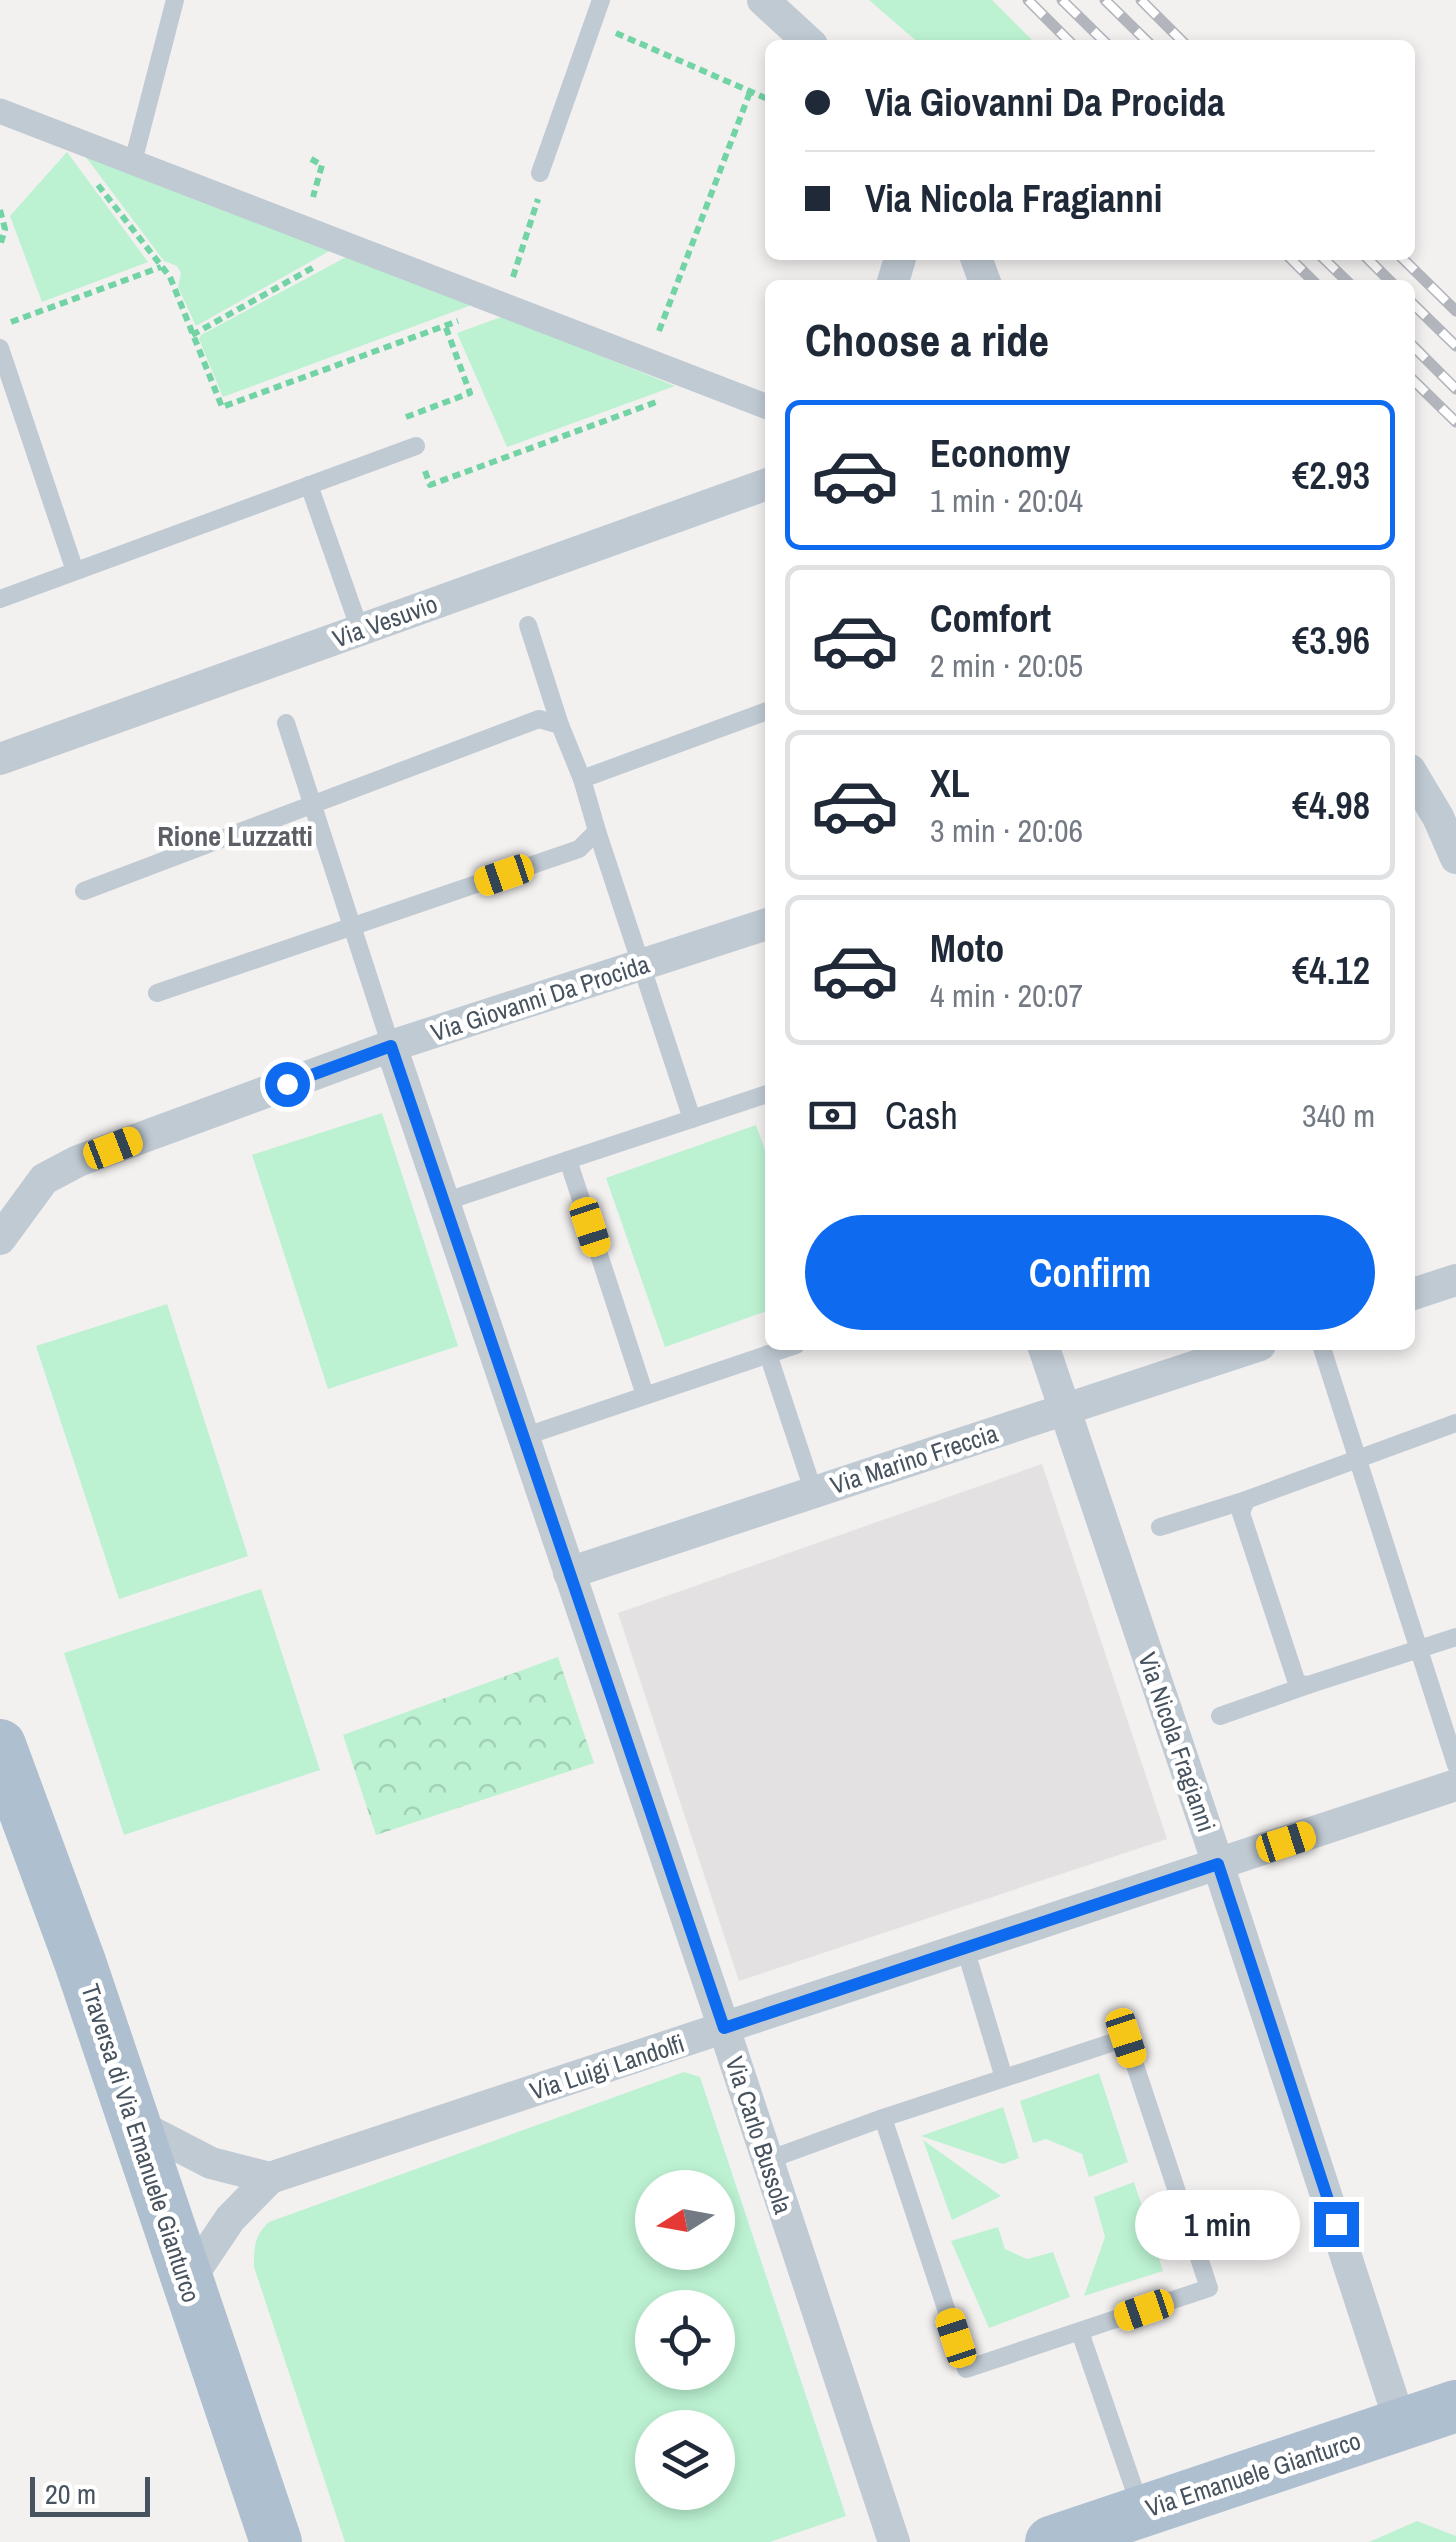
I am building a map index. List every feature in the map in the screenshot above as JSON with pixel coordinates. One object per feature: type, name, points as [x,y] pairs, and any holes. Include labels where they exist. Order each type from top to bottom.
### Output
[{"type":"main road","name":"Traversa di Via Emanuele Gianturco","points":[[0,1746],[80,1962],[276,2542]]},
{"type":"main road","name":"Via Emanuele Gianturco","points":[[1050,2542],[1456,2406]]},
{"type":"street","points":[[763,0],[807,40]]},
{"type":"street","points":[[0,111],[765,406]]},
{"type":"street","name":"Via Vesuvio","points":[[0,760],[765,487]]},
{"type":"street","points":[[1415,778],[1438,816],[1456,858]]},
{"type":"street","name":"Via Giovanni Da Procida","points":[[0,1238],[44,1179],[78,1161],[391,1046],[765,925]]},
{"type":"street","name":"Via Carlo Bussola","points":[[391,1046],[894,2542]]},
{"type":"street","points":[[1415,1293],[1456,1280]]},
{"type":"street","name":"Via Nicola Fragianni","points":[[1045,1350],[1401,2424]]},
{"type":"street","name":"Via Marino Freccia","points":[[569,1573],[1245,1350]]},
{"type":"street","name":"Via Luigi Landolfi","points":[[187,2282],[230,2220],[270,2178],[1456,1785]]},
{"type":"street","points":[[134,2123],[211,2163],[270,2178]]},
{"type":"lane","points":[[134,162],[175,0]]},
{"type":"lane","points":[[540,173],[593,8]]},
{"type":"lane","points":[[0,348],[75,571]]},
{"type":"lane","points":[[0,599],[416,446]]},
{"type":"lane","points":[[309,485],[360,630]]},
{"type":"lane","points":[[528,624],[692,1119]]},
{"type":"lane","points":[[582,778],[765,712]]},
{"type":"lane","points":[[84,891],[539,718],[560,725]]},
{"type":"lane","points":[[286,723],[391,1046]]},
{"type":"lane","points":[[157,993],[579,849],[597,830]]},
{"type":"lane","points":[[444,1202],[765,1095]]},
{"type":"lane","points":[[568,1160],[645,1395]]},
{"type":"lane","points":[[523,1437],[780,1350]]},
{"type":"lane","points":[[1322,1350],[1456,1765]]},
{"type":"lane","points":[[768,1354],[814,1492]]},
{"type":"lane","points":[[1160,1527],[1246,1500],[1456,1423]]},
{"type":"lane","points":[[1246,1500],[1241,1514],[1297,1683],[1308,1685]]},
{"type":"lane","points":[[1220,1716],[1456,1636]]},
{"type":"lane","points":[[966,1948],[1004,2078]]},
{"type":"lane","points":[[768,2160],[883,2118],[1126,2038],[1209,2288],[966,2369],[883,2118]]},
{"type":"lane","points":[[1080,2332],[1142,2511]]},
{"type":"path","points":[[593,8],[765,98]]},
{"type":"path","points":[[648,360],[750,92]]},
{"type":"path","points":[[65,136],[74,155],[170,277],[222,407],[504,304],[538,200],[540,173]]},
{"type":"path","points":[[304,227],[322,165],[311,159]]},
{"type":"path","points":[[0,210],[5,228],[0,246]]},
{"type":"path","points":[[192,334],[353,245]]},
{"type":"path","points":[[0,326],[161,266]]},
{"type":"path","points":[[446,325],[470,394],[405,416],[430,484],[707,384]]},
{"type":"shaded area","points":[[1042,1464],[1167,1839],[739,1981],[618,1613]]},
{"type":"green space","points":[[869,0],[992,0],[1032,40],[915,40]]},
{"type":"green space","points":[[67,152],[148,262],[42,302],[10,216]]},
{"type":"green space","points":[[85,156],[333,249],[196,326],[178,287],[181,273],[177,266],[164,261]]},
{"type":"green space","points":[[350,255],[470,302],[469,306],[223,397],[199,339],[201,335]]},
{"type":"green space","points":[[504,316],[675,386],[507,447],[457,333]]},
{"type":"green space","points":[[382,1113],[458,1346],[328,1389],[252,1155]]},
{"type":"green space","points":[[756,1125],[765,1150],[765,1312],[665,1347],[606,1178]]},
{"type":"green space","points":[[167,1304],[248,1556],[119,1599],[36,1346]]},
{"type":"green space","points":[[261,1589],[320,1770],[124,1835],[64,1653]]},
{"type":"green space","points":[[558,1657],[594,1763],[376,1835],[343,1735]]},
{"type":"green space","points":[[684,2072],[700,2077],[731,2170],[635,2170],[635,2270],[735,2270],[735,2182],[846,2516],[770,2542],[345,2542],[254,2267],[260,2232],[269,2222]]},
{"type":"green space","points":[[1099,2073],[1128,2162],[1089,2177],[1082,2154],[1046,2139],[1033,2143],[1020,2101]]},
{"type":"green space","points":[[1003,2107],[1019,2158],[1003,2164],[921,2136]]},
{"type":"green space","points":[[923,2140],[1001,2196],[952,2220]]},
{"type":"green space","points":[[1134,2182],[1163,2271],[1084,2296],[1105,2237],[1094,2197]]},
{"type":"green space","points":[[998,2227],[1005,2249],[1027,2259],[1053,2252],[1070,2297],[989,2328],[951,2241]]},
{"type":"green space","points":[[1417,2521],[1456,2536],[1456,2542],[1369,2542]]},
{"type":"railway","points":[[1028,0],[1068,40]]},
{"type":"railway","points":[[1062,0],[1103,40]]},
{"type":"railway","points":[[1105,0],[1146,40]]},
{"type":"railway","points":[[1141,0],[1181,40]]},
{"type":"railway","points":[[1292,260],[1312,280]]},
{"type":"railway","points":[[1325,260],[1346,280]]},
{"type":"railway","points":[[1369,260],[1389,280]]},
{"type":"railway","points":[[1404,260],[1456,311]]},
{"type":"railway","points":[[1415,306],[1456,346]]},
{"type":"railway","points":[[1415,348],[1456,389]]},
{"type":"railway","points":[[1415,382],[1456,422]]},
{"type":"district","name":"Rione Luzzatti","points":[[235,836]]},
{"type":"route","points":[[287,1084],[391,1046],[724,2028],[1218,1864],[1336,2224]]}]
